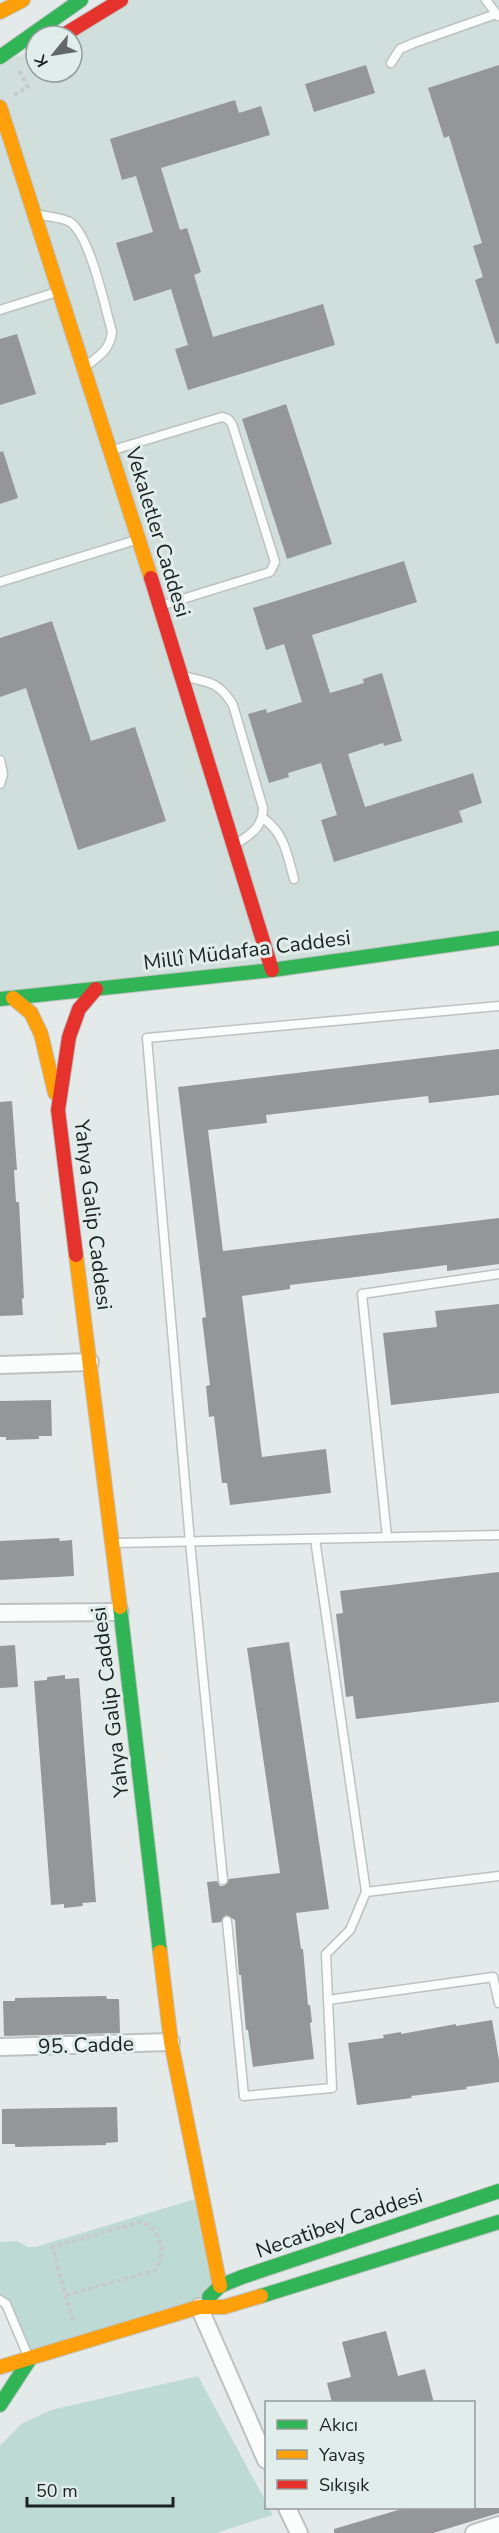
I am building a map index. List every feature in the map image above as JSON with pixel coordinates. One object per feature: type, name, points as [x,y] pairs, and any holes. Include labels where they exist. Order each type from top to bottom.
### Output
[{"type":"street","points":[[0,12],[23,0]]},
{"type":"street","points":[[0,57],[81,0]]},
{"type":"street","points":[[82,24],[121,0]]},
{"type":"street","points":[[0,63],[24,54]]},
{"type":"street","name":"Vekaletler Caddesi","points":[[0,107],[111,450],[272,970]]},
{"type":"street","name":"Millî Müdafaa Caddesi","points":[[7,998],[272,970],[499,938]]},
{"type":"street","name":"Yahya Galip Caddesi","points":[[58,1110],[69,1037],[80,1009],[96,989]]},
{"type":"street","name":"Yahya Galip Caddesi","points":[[7,998],[31,1013],[41,1034],[58,1110],[113,1543],[171,2042],[220,2286]]},
{"type":"street","points":[[0,1365],[90,1362]]},
{"type":"street","points":[[0,1613],[120,1612]]},
{"type":"street","name":"95. Cadde","points":[[0,2047],[171,2042]]},
{"type":"street","name":"Necatibey Caddesi","points":[[199,2307],[220,2286],[499,2191]]},
{"type":"street","name":"Necatibey Caddesi","points":[[0,2367],[199,2307],[224,2307],[246,2301],[499,2222]]},
{"type":"street","points":[[199,2307],[265,2456]]},
{"type":"street","points":[[0,2405],[30,2359]]},
{"type":"street","points":[[287,2509],[293,2532]]},
{"type":"street","points":[[474,2533],[499,2525]]},
{"type":"lane","points":[[392,63],[400,49],[498,15],[486,0]]},
{"type":"lane","points":[[35,214],[68,221],[79,230],[86,244],[112,332],[111,344],[105,352],[84,367]]},
{"type":"lane","points":[[0,310],[60,291]]},
{"type":"lane","points":[[111,450],[222,417],[232,424],[239,445],[275,562],[274,568],[270,572],[160,606]]},
{"type":"lane","points":[[0,582],[139,539]]},
{"type":"lane","points":[[181,676],[214,683],[225,692],[232,705],[263,808],[263,818],[258,828],[235,845]]},
{"type":"lane","points":[[0,760],[3,774],[0,784]]},
{"type":"lane","points":[[263,818],[275,827],[281,836],[294,879]]},
{"type":"lane","points":[[223,1880],[190,1542],[147,1038],[499,1006]]},
{"type":"lane","points":[[387,1538],[362,1294],[499,1274]]},
{"type":"lane","points":[[113,1543],[499,1535]]},
{"type":"lane","points":[[227,1921],[244,2096],[332,2088],[326,1954],[350,1930],[366,1892],[315,1539]]},
{"type":"lane","points":[[366,1892],[499,1876]]},
{"type":"lane","points":[[328,2000],[493,1977],[499,2003]]},
{"type":"lane","points":[[0,2300],[6,2304],[30,2359]]},
{"type":"path","points":[[13,96],[28,87]]},
{"type":"path","points":[[66,2295],[154,2271],[159,2265],[162,2252],[153,2230],[148,2224],[140,2222],[52,2247],[80,2344]]},
{"type":"shaded area","points":[[121,0],[499,0],[499,938],[0,999],[0,63],[24,54],[24,84],[84,84],[84,27]]},
{"type":"green space","points":[[202,2197],[220,2286],[199,2307],[30,2359],[0,2300],[0,2242],[17,2241],[28,2247],[35,2247]]},
{"type":"green space","points":[[198,2376],[265,2500],[265,2509],[270,2509],[273,2515],[216,2533],[0,2533],[0,2446],[21,2424],[51,2410]]},
{"type":"building","points":[[366,65],[375,93],[314,112],[305,84]]},
{"type":"building","points":[[499,65],[499,343],[496,344],[475,280],[483,277],[473,246],[482,243],[449,136],[444,138],[428,88]]},
{"type":"building","points":[[235,100],[239,113],[261,106],[270,135],[161,168],[180,230],[187,228],[201,272],[194,275],[213,337],[323,304],[335,345],[188,390],[175,349],[188,345],[171,289],[134,301],[116,243],[153,232],[136,176],[122,180],[110,139]]},
{"type":"building","points":[[17,334],[36,394],[0,405],[0,339]]},
{"type":"building","points":[[286,404],[332,544],[287,559],[242,419]]},
{"type":"building","points":[[3,451],[18,498],[0,504],[0,452]]},
{"type":"building","points":[[404,561],[417,602],[312,635],[330,693],[364,683],[363,679],[382,673],[402,741],[384,746],[383,743],[348,754],[365,807],[473,773],[482,803],[459,811],[463,822],[334,862],[321,820],[337,815],[321,763],[288,773],[289,777],[269,783],[248,714],[266,709],[267,713],[302,702],[284,644],[266,650],[253,608]]},
{"type":"building","points":[[52,621],[91,741],[135,727],[166,821],[78,850],[26,688],[0,697],[0,638]]},
{"type":"building","points":[[499,1049],[499,1095],[429,1103],[428,1096],[266,1115],[267,1123],[208,1130],[223,1251],[499,1218],[499,1264],[447,1271],[447,1265],[290,1285],[290,1289],[242,1296],[262,1457],[326,1449],[331,1493],[230,1505],[227,1483],[222,1483],[214,1416],[209,1417],[206,1386],[210,1385],[202,1318],[206,1317],[178,1087]]},
{"type":"building","points":[[12,1101],[17,1170],[14,1170],[16,1202],[19,1202],[24,1298],[22,1299],[23,1315],[0,1316],[0,1102]]},
{"type":"building","points":[[499,1304],[499,1393],[391,1405],[383,1333],[437,1327],[435,1311]]},
{"type":"building","points":[[51,1400],[52,1436],[39,1436],[39,1439],[6,1440],[6,1437],[0,1437],[0,1401]]},
{"type":"building","points":[[59,1538],[60,1541],[72,1540],[74,1576],[0,1580],[0,1541]]},
{"type":"building","points":[[499,1572],[499,1702],[356,1719],[353,1696],[346,1697],[336,1614],[343,1613],[340,1591]]},
{"type":"building","points":[[289,1642],[329,1909],[296,1913],[301,1949],[303,1949],[308,2005],[310,2005],[314,2059],[253,2067],[248,2030],[246,2030],[241,1975],[239,1975],[235,1920],[226,1915],[221,1922],[212,1923],[207,1882],[217,1881],[220,1886],[224,1886],[229,1879],[280,1873],[247,1648]]},
{"type":"building","points":[[15,1645],[18,1687],[0,1688],[0,1646]]},
{"type":"building","points":[[65,1675],[65,1679],[79,1678],[96,1902],[64,1908],[64,1904],[51,1905],[34,1681]]},
{"type":"building","points":[[106,1996],[107,1999],[119,1999],[120,2033],[4,2036],[3,2001],[15,2001],[15,1998]]},
{"type":"building","points":[[492,2020],[499,2060],[499,2082],[466,2087],[467,2089],[411,2096],[412,2098],[357,2105],[348,2043],[384,2038],[383,2035],[401,2032],[401,2034]]},
{"type":"building","points":[[117,2107],[118,2142],[106,2143],[106,2145],[15,2147],[15,2144],[2,2144],[2,2109]]},
{"type":"building","points":[[386,2331],[398,2376],[425,2369],[433,2401],[332,2401],[327,2383],[351,2377],[342,2342]]},
{"type":"building","points":[[499,2508],[499,2513],[433,2533],[334,2533],[334,2529],[402,2509]]},
{"type":"traffic: fast","points":[[0,57],[81,0]]},
{"type":"traffic: fast","points":[[0,999],[272,970],[499,938]]},
{"type":"traffic: fast","points":[[120,1607],[160,1952]]},
{"type":"traffic: fast","points":[[209,2297],[220,2286],[242,2277],[499,2191]]},
{"type":"traffic: fast","points":[[261,2296],[499,2222]]},
{"type":"traffic: fast","points":[[0,2405],[30,2359]]},
{"type":"traffic: slow","points":[[0,12],[23,0]]},
{"type":"traffic: slow","points":[[0,107],[151,578]]},
{"type":"traffic: slow","points":[[13,998],[31,1013],[41,1034],[55,1093]]},
{"type":"traffic: slow","points":[[76,1255],[120,1607]]},
{"type":"traffic: slow","points":[[160,1952],[171,2042],[220,2286]]},
{"type":"traffic: slow","points":[[0,2367],[199,2307],[224,2307],[261,2296]]},
{"type":"traffic: jam","points":[[82,24],[121,0]]},
{"type":"traffic: jam","points":[[151,578],[272,970]]},
{"type":"traffic: jam","points":[[76,1255],[58,1110],[69,1037],[79,1009],[96,989]]}]
